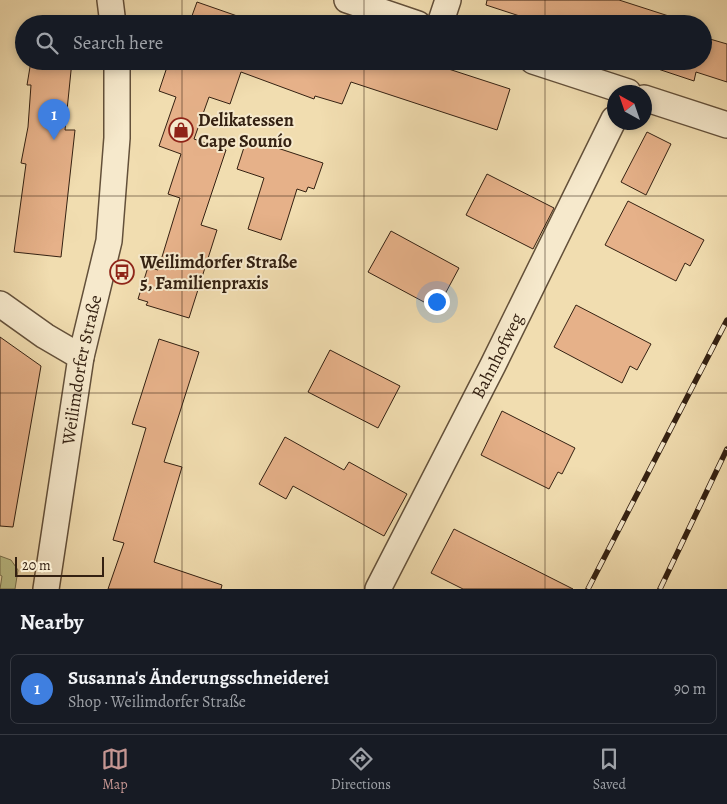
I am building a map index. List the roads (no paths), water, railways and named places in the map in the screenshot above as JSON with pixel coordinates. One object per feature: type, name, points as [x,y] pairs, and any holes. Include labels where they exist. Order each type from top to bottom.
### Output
[{"type":"street","points":[[110,0],[112,15]]},
{"type":"street","points":[[347,0],[391,15]]},
{"type":"street","points":[[443,15],[448,0]]},
{"type":"street","name":"Weilimdorfer Straße","points":[[46,589],[81,357],[109,241],[117,138],[117,70]]},
{"type":"street","points":[[560,70],[607,85]]},
{"type":"street","points":[[652,101],[727,125]]},
{"type":"street","name":"Bahnhofweg","points":[[378,589],[498,356],[609,130]]},
{"type":"street","points":[[0,304],[45,336],[81,357]]},
{"type":"railway","points":[[588,589],[727,320]]},
{"type":"railway","points":[[660,589],[727,449]]},
{"type":"place","name":"Delikatessen Cape Sounío","points":[[181,130]]},
{"type":"place","name":"Susanna's Änderungsschneiderei","points":[[54,140]]},
{"type":"place","name":"Weilimdorfer Straße 5, Familienpraxis","points":[[122,272]]}]
